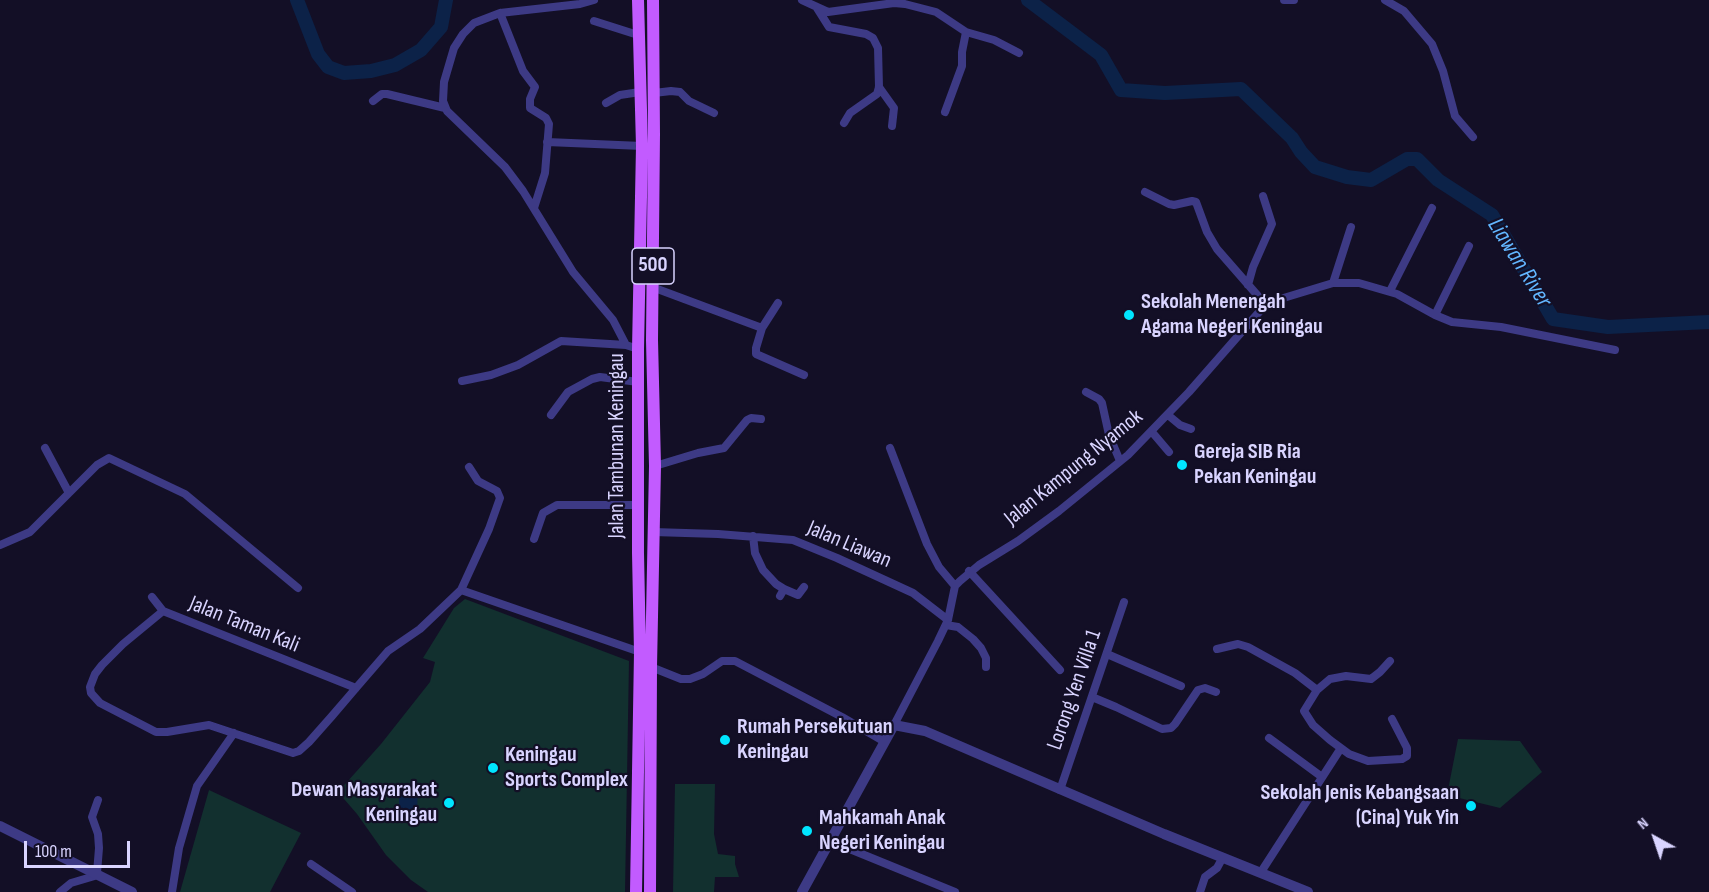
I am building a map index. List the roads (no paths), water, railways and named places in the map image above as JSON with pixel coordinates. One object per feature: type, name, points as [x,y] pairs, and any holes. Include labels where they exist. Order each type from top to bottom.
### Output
[{"type":"main road","name":"Jalan Tambunan Keningau","points":[[636,892],[640,652],[639,505],[638,382],[632,347],[642,146],[638,0]]},
{"type":"main road","name":"Jalan Tambunan Keningau","points":[[650,892],[655,466],[652,287],[655,3]]},
{"type":"main road","points":[[640,88],[645,62],[646,35],[653,24]]},
{"type":"street","points":[[445,108],[444,82],[457,43],[467,28],[500,13],[580,4],[594,0]]},
{"type":"street","points":[[802,0],[817,8],[834,12],[894,3],[905,4],[936,12],[966,32],[994,40],[1019,53]]},
{"type":"street","points":[[1284,0],[1294,0]]},
{"type":"street","points":[[1385,0],[1404,11],[1432,44],[1443,71],[1455,116],[1473,137]]},
{"type":"street","points":[[817,8],[829,27],[866,34],[873,38],[878,48],[879,87],[877,94],[850,113],[844,123]]},
{"type":"street","points":[[500,13],[523,72],[535,87],[530,99],[530,108],[548,120],[545,173],[534,208]]},
{"type":"street","points":[[594,21],[638,35]]},
{"type":"street","points":[[945,112],[962,66],[966,32]]},
{"type":"street","points":[[879,87],[894,108],[892,126]]},
{"type":"street","points":[[606,103],[640,88]]},
{"type":"street","points":[[654,93],[680,92],[689,101],[714,113]]},
{"type":"street","points":[[373,100],[380,95],[387,94],[445,108],[505,166],[573,272],[632,347]]},
{"type":"street","points":[[547,142],[642,146]]},
{"type":"street","points":[[1145,192],[1169,204],[1196,202],[1211,240],[1265,304]]},
{"type":"street","points":[[1248,285],[1253,267],[1272,224],[1263,196]]},
{"type":"street","points":[[1390,291],[1432,208]]},
{"type":"street","points":[[1333,283],[1352,227]]},
{"type":"street","points":[[1435,315],[1469,246]]},
{"type":"street","name":"Jalan Kampung Nyamok","points":[[955,586],[969,571],[1040,526],[1120,461],[1168,415],[1265,304],[1279,298],[1333,283],[1359,283],[1408,298],[1435,315],[1458,324],[1502,327],[1615,350]]},
{"type":"street","points":[[652,287],[762,328]]},
{"type":"street","points":[[778,303],[762,328],[756,354],[804,375]]},
{"type":"street","points":[[462,381],[491,375],[518,365],[561,341],[632,347]]},
{"type":"street","points":[[551,415],[568,392],[592,379],[612,378],[638,382]]},
{"type":"street","points":[[1086,392],[1102,403],[1109,435],[1120,461]]},
{"type":"street","points":[[1168,415],[1180,425],[1191,429]]},
{"type":"street","points":[[655,466],[724,448],[747,420],[761,419]]},
{"type":"street","points":[[1152,432],[1169,452]]},
{"type":"street","points":[[45,448],[69,493]]},
{"type":"street","points":[[802,892],[885,742],[947,622],[955,586],[939,567],[927,543],[890,448]]},
{"type":"street","points":[[0,545],[30,532],[97,465],[106,459],[112,459],[185,494],[298,588]]},
{"type":"street","points":[[172,892],[179,848],[197,786],[234,733],[289,752],[297,752],[309,742],[388,651],[420,629],[461,590],[489,529],[500,498],[497,491],[478,482],[469,467]]},
{"type":"street","points":[[534,539],[543,513],[557,505],[639,505]]},
{"type":"street","name":"Jalan Liawan","points":[[654,532],[782,538],[807,544],[913,593],[947,622],[958,627],[973,639],[986,658],[986,667]]},
{"type":"street","points":[[753,536],[755,553],[763,570],[782,592],[798,595],[804,587]]},
{"type":"street","points":[[969,571],[1060,670]]},
{"type":"street","points":[[461,590],[640,652]]},
{"type":"street","points":[[152,597],[163,612]]},
{"type":"street","name":"Lorong Yen Villa 1","points":[[1060,790],[1125,602]]},
{"type":"street","name":"Jalan Taman Kali","points":[[234,733],[208,725],[156,732],[100,704],[91,693],[91,681],[102,665],[123,644],[163,612],[357,688]]},
{"type":"street","points":[[1217,649],[1238,644],[1248,647],[1295,673],[1317,690]]},
{"type":"street","points":[[1107,654],[1181,686]]},
{"type":"street","points":[[651,667],[681,679],[690,680],[722,661],[735,661],[885,742]]},
{"type":"street","points":[[1390,661],[1371,679],[1337,676],[1326,681],[1304,708],[1305,713],[1319,730],[1354,757],[1368,761],[1405,758],[1408,754],[1392,719]]},
{"type":"street","points":[[1092,697],[1162,729],[1171,728],[1175,724],[1198,690],[1205,688],[1216,692]]},
{"type":"street","points":[[894,725],[925,731],[1060,790],[1308,892]]},
{"type":"street","points":[[1269,738],[1323,777]]},
{"type":"street","points":[[1261,872],[1341,748]]},
{"type":"street","points":[[98,800],[92,818],[98,834],[98,874]]},
{"type":"street","points":[[0,826],[132,892]]},
{"type":"street","points":[[830,841],[955,892]]},
{"type":"street","points":[[1200,892],[1205,877],[1217,868],[1223,857]]},
{"type":"street","points":[[311,864],[352,892]]},
{"type":"street","points":[[60,892],[71,883],[98,874]]},
{"type":"water","points":[[399,786],[418,786],[417,812],[399,812]]},
{"type":"waterway","name":"Liawan River","points":[[297,0],[318,54],[328,67],[344,73],[371,71],[395,65],[421,50],[441,27],[446,0]]},
{"type":"waterway","name":"Liawan River","points":[[1028,0],[1101,55],[1121,90],[1165,93],[1241,89],[1292,138],[1315,167],[1347,177],[1371,180],[1407,159],[1417,159],[1438,180],[1492,215],[1553,319],[1608,327],[1709,322]]},
{"type":"place","name":"Sekolah Menengah Agama Negeri Keningau","points":[[1129,315]]},
{"type":"place","name":"Gereja SIB Ria Pekan Keningau","points":[[1182,465]]},
{"type":"place","name":"Rumah Persekutuan Keningau","points":[[725,740]]},
{"type":"place","name":"Keningau Sports Complex","points":[[493,768]]},
{"type":"place","name":"Dewan Masyarakat Keningau","points":[[449,803]]},
{"type":"place","name":"Sekolah Jenis Kebangsaan (Cina) Yuk Yin","points":[[1471,806]]},
{"type":"place","name":"Mahkamah Anak Negeri Keningau","points":[[807,831]]}]
